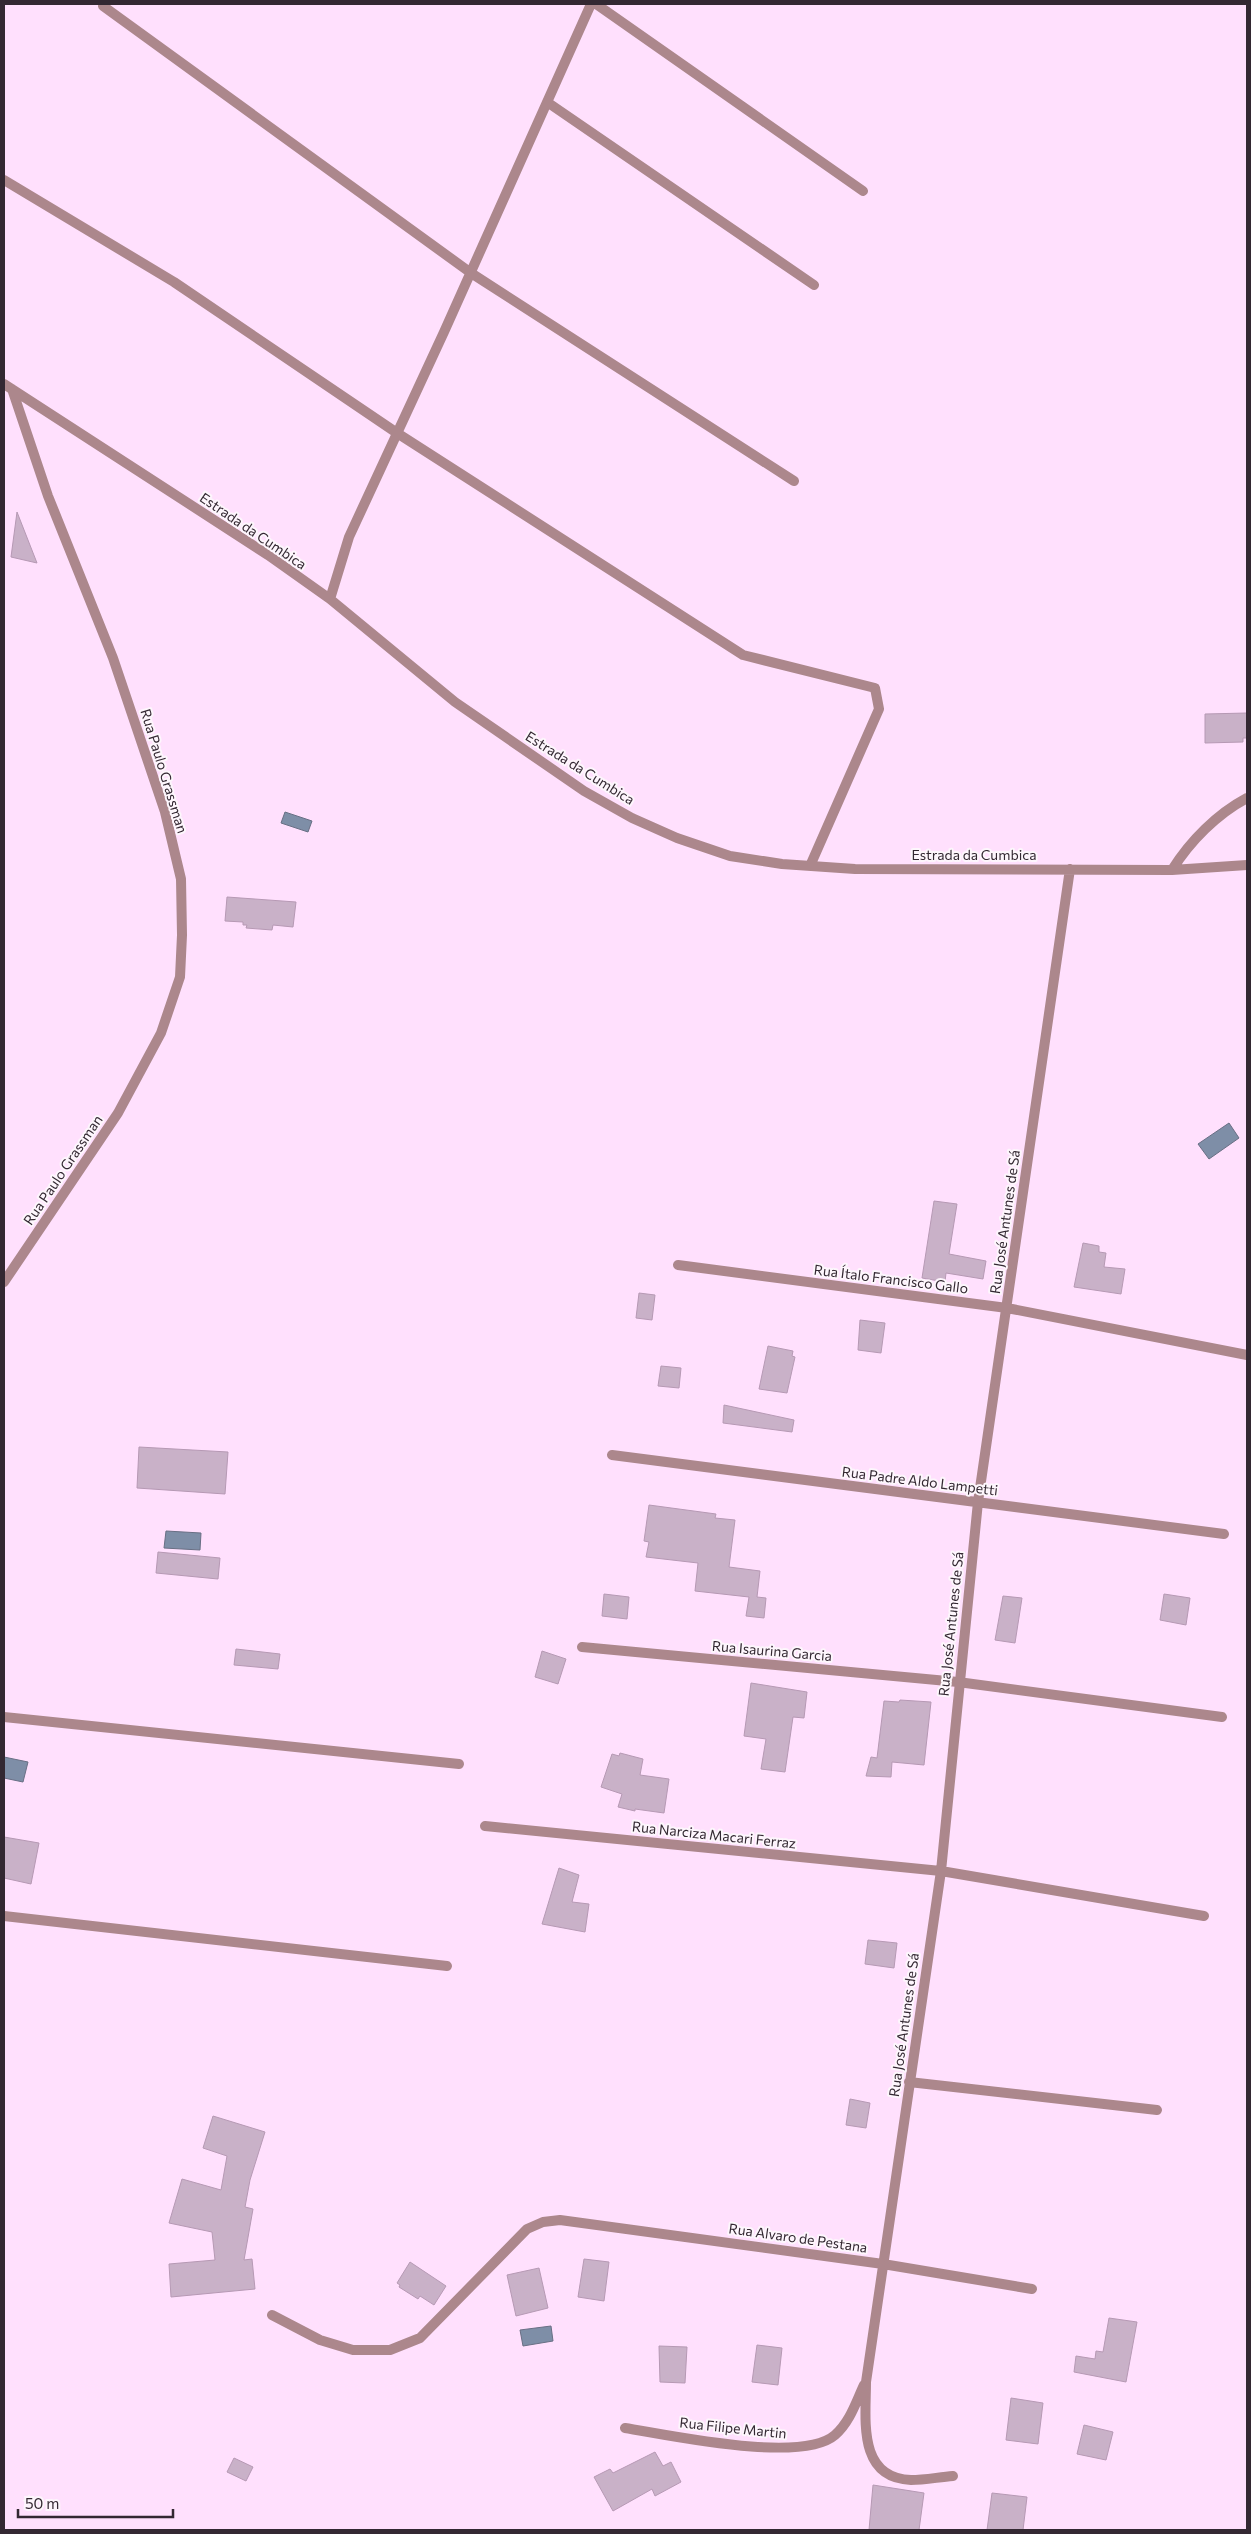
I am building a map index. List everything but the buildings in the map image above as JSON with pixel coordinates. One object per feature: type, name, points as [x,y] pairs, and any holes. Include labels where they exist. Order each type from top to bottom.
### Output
[{"type":"street","points":[[330,600],[349,537],[471,273],[591,4]]},
{"type":"street","points":[[596,4],[863,191]]},
{"type":"street","points":[[103,6],[471,273],[794,482]]},
{"type":"street","points":[[547,102],[814,286]]},
{"type":"street","points":[[4,180],[174,282],[397,433],[743,655],[876,688],[879,709],[810,866]]},
{"type":"street","name":"Estrada da Cumbica","points":[[8,386],[268,555],[330,600],[455,702],[584,791],[632,818],[677,838],[730,856],[810,866],[855,869],[1172,870],[1247,865]]},
{"type":"street","name":"Rua Paulo Grassman","points":[[4,1282],[118,1113],[161,1033],[180,977],[182,935],[180,879],[165,812],[113,658],[48,496],[8,386]]},
{"type":"street","points":[[1172,870],[1186,848],[1231,809],[1247,798]]},
{"type":"street","name":"Rua José Antunes de Sá","points":[[866,2382],[941,1871],[958,1682],[978,1502],[1070,869]]},
{"type":"street","name":"Rua Ítalo Francisco Gallo","points":[[678,1265],[1007,1308],[1247,1354]]},
{"type":"street","name":"Rua Padre Aldo Lampetti","points":[[612,1454],[1224,1534]]},
{"type":"street","name":"Rua Isaurina Garcia","points":[[582,1647],[958,1682],[1222,1716]]},
{"type":"street","points":[[4,1717],[459,1764]]},
{"type":"street","name":"Rua Narciza Macari Ferraz","points":[[485,1826],[941,1871],[1204,1916]]},
{"type":"street","points":[[4,1916],[447,1966]]},
{"type":"street","points":[[910,2082],[1157,2110]]},
{"type":"street","name":"Rua Alvaro de Pestana","points":[[272,2315],[320,2340],[352,2350],[390,2350],[420,2338],[526,2229],[543,2222],[560,2220],[882,2264],[1032,2289]]},
{"type":"street","points":[[866,2382],[866,2446],[876,2464],[888,2474],[909,2480],[953,2476]]},
{"type":"street","name":"Rua Filipe Martin","points":[[625,2428],[706,2441],[766,2446],[792,2448],[818,2444],[835,2435],[849,2418],[866,2382]]},
{"type":"water","points":[[285,812],[312,821],[308,832],[281,823]]},
{"type":"water","points":[[1229,1123],[1239,1138],[1209,1159],[1198,1144]]},
{"type":"water","points":[[166,1531],[201,1533],[200,1550],[164,1548]]},
{"type":"water","points":[[4,1757],[28,1762],[23,1782],[4,1778]]},
{"type":"water","points":[[551,2326],[553,2341],[523,2346],[520,2330]]}]
